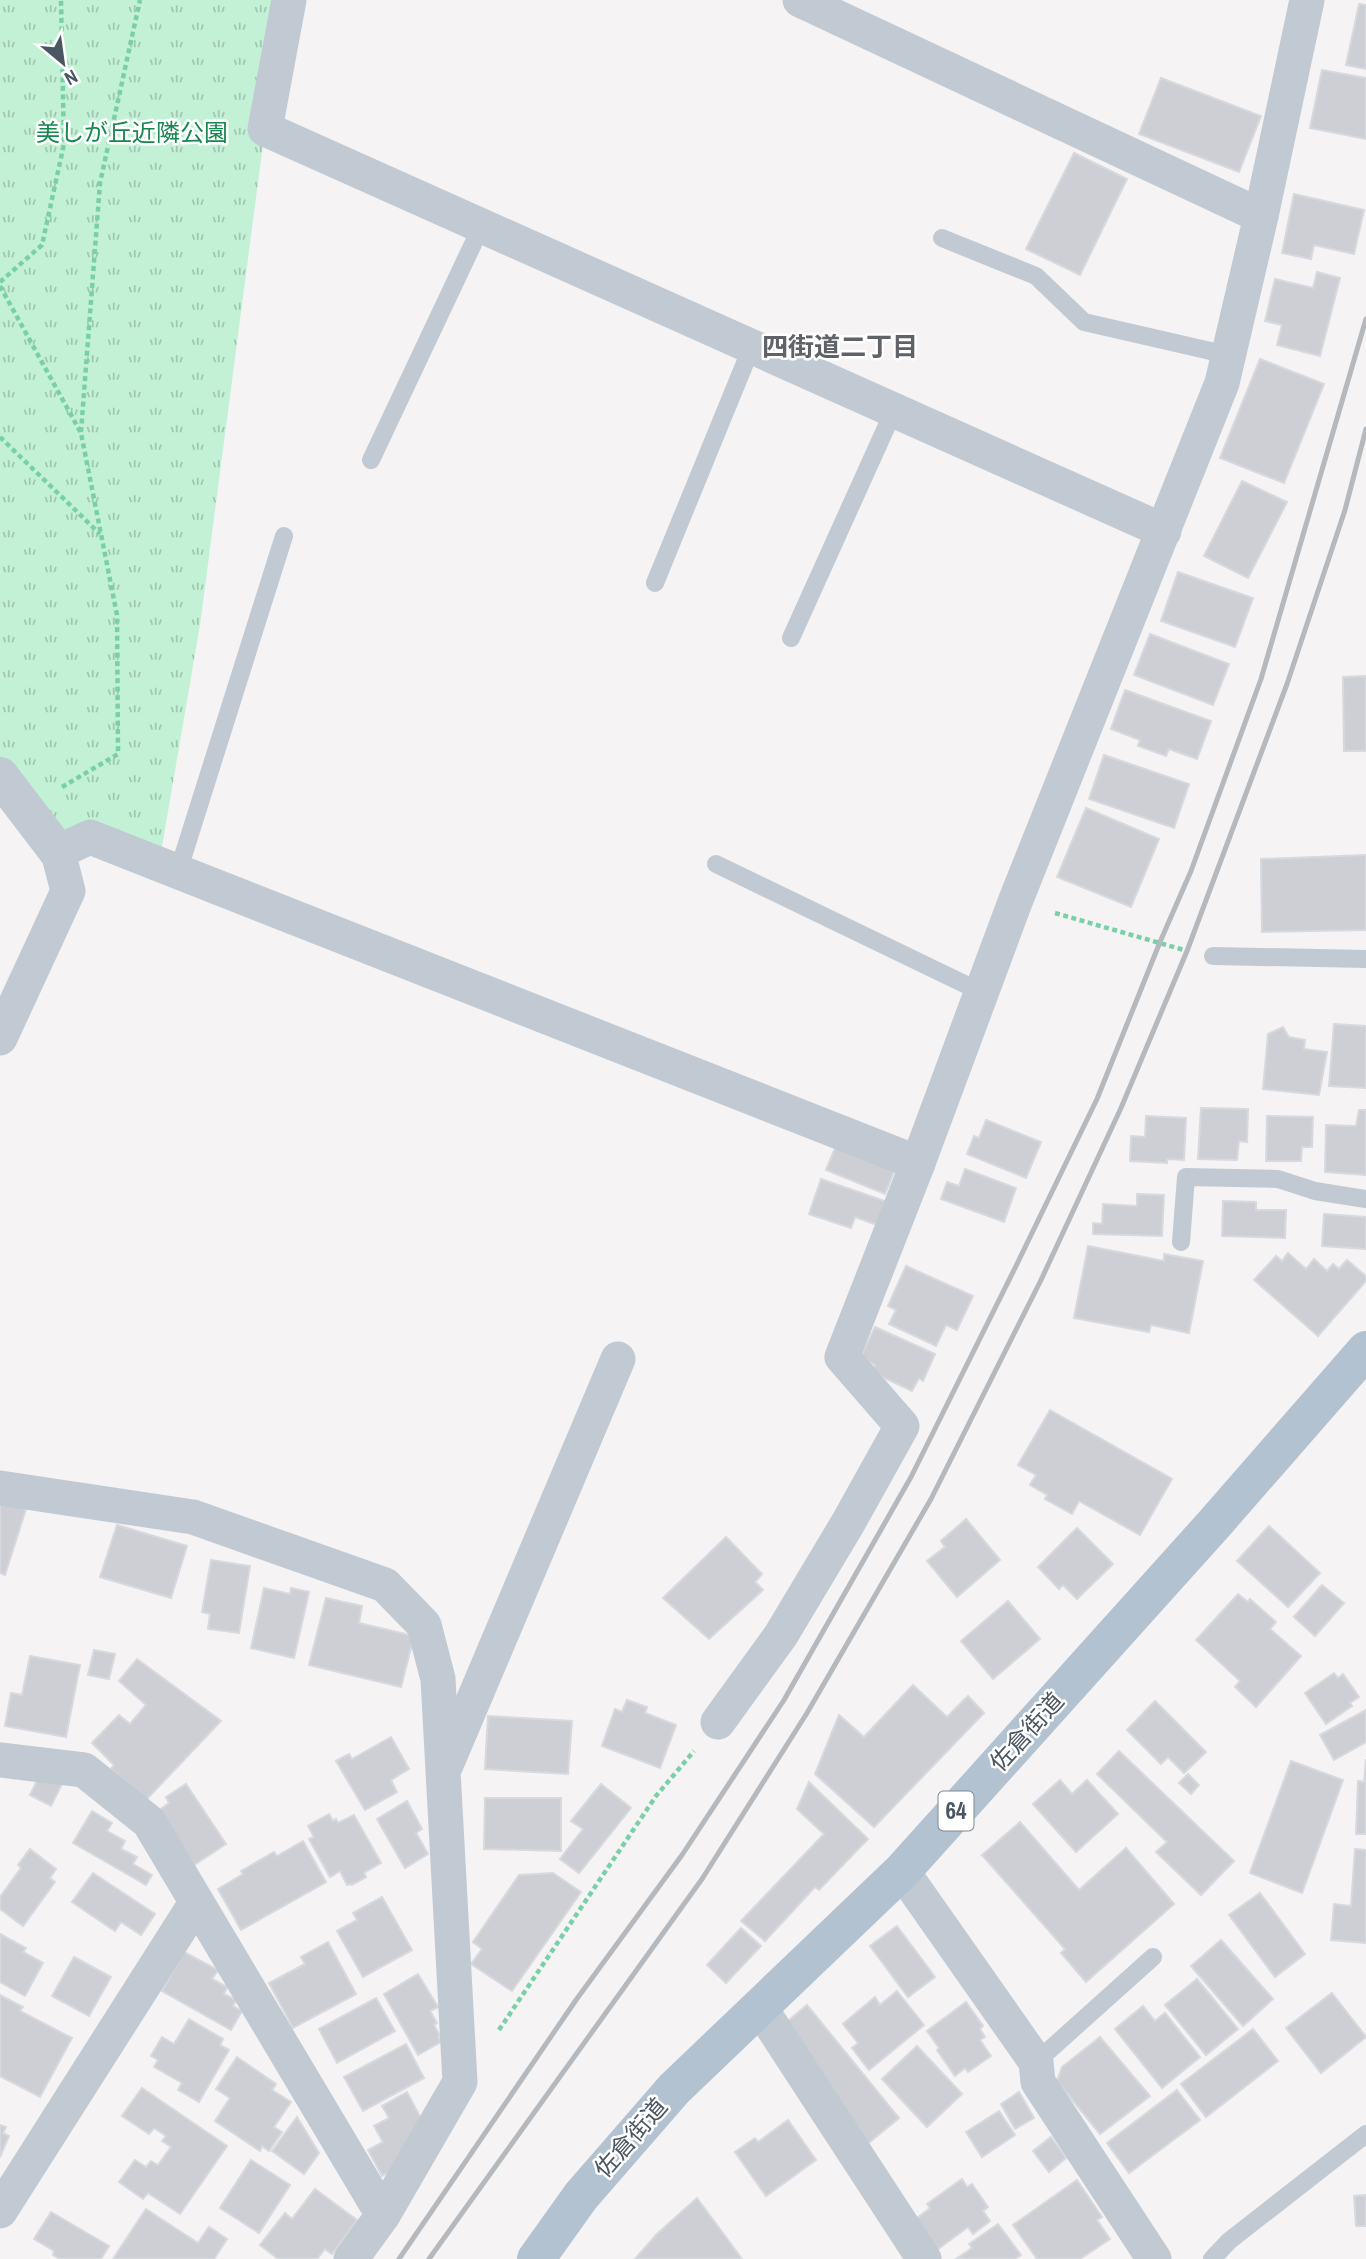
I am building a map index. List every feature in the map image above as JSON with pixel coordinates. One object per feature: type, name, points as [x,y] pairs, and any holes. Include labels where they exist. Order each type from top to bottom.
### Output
[{"type":"main road","name":"佐倉街道","points":[[536,2259],[581,2196],[665,2099],[902,1871],[1215,1523],[1366,1350]]},
{"type":"street","points":[[289,0],[265,129],[1164,531]]},
{"type":"street","points":[[800,0],[1261,216]]},
{"type":"street","points":[[718,1722],[781,1635],[902,1426],[842,1357],[1015,902],[1222,383],[1307,0]]},
{"type":"street","points":[[0,776],[58,852],[68,891],[0,1038]]},
{"type":"street","points":[[58,852],[90,837],[918,1163]]},
{"type":"street","points":[[444,1772],[618,1359]]},
{"type":"street","points":[[0,1488],[193,1517],[385,1584],[424,1625],[438,1679],[460,2082],[383,2214],[351,2259]]},
{"type":"street","points":[[0,1760],[84,1770],[149,1822],[383,2214]]},
{"type":"street","points":[[902,1871],[1036,2062],[1038,2081],[1154,2259]]},
{"type":"street","points":[[0,2211],[196,1903]]},
{"type":"street","points":[[759,2006],[924,2259]]},
{"type":"lane","points":[[371,460],[482,225]]},
{"type":"lane","points":[[942,238],[1036,276],[1084,322],[1228,355]]},
{"type":"lane","points":[[655,583],[752,346]]},
{"type":"lane","points":[[791,638],[894,410]]},
{"type":"lane","points":[[178,872],[284,536]]},
{"type":"lane","points":[[716,864],[981,992]]},
{"type":"lane","points":[[1213,956],[1366,959]]},
{"type":"lane","points":[[1181,1242],[1186,1177],[1278,1179],[1315,1191],[1366,1199]]},
{"type":"lane","points":[[1036,2062],[1153,1956]]},
{"type":"lane","points":[[1212,2259],[1229,2241],[1366,2134]]},
{"type":"path","points":[[61,0],[64,144],[42,245],[0,284],[81,433]]},
{"type":"path","points":[[24,808],[118,754],[117,615],[81,433],[100,183],[141,0]]},
{"type":"path","points":[[0,437],[101,535]]},
{"type":"path","points":[[1015,902],[1213,956]]},
{"type":"path","points":[[460,2082],[508,2018],[656,1796],[718,1722]]},
{"type":"green space","name":"美しが丘近隣公園","points":[[0,0],[289,0],[265,129],[200,625],[159,864],[90,837],[58,852],[0,776]]},
{"type":"building","points":[[1359,4],[1366,5],[1366,69],[1346,65]]},
{"type":"building","points":[[1322,70],[1366,78],[1366,139],[1310,128]]},
{"type":"building","points":[[1161,78],[1261,116],[1239,172],[1139,134]]},
{"type":"building","points":[[1074,153],[1127,179],[1080,275],[1026,249]]},
{"type":"building","points":[[1294,194],[1364,210],[1354,254],[1314,245],[1311,259],[1282,253]]},
{"type":"building","points":[[1317,272],[1340,278],[1320,356],[1277,345],[1282,325],[1265,321],[1275,279],[1313,288]]},
{"type":"building","points":[[1260,359],[1324,384],[1284,483],[1220,458]]},
{"type":"building","points":[[1242,481],[1287,502],[1248,578],[1204,556]]},
{"type":"building","points":[[1178,572],[1253,598],[1235,647],[1161,621]]},
{"type":"building","points":[[1150,634],[1229,664],[1213,705],[1134,675]]},
{"type":"building","points":[[1366,676],[1366,751],[1344,751],[1343,677]]},
{"type":"building","points":[[1125,690],[1211,721],[1197,759],[1169,749],[1166,756],[1138,746],[1140,740],[1111,729]]},
{"type":"building","points":[[1104,755],[1189,784],[1174,828],[1089,799]]},
{"type":"building","points":[[1086,808],[1159,839],[1131,907],[1057,877]]},
{"type":"building","points":[[1366,855],[1366,930],[1262,932],[1261,859]]},
{"type":"building","points":[[1334,1024],[1366,1026],[1366,1088],[1329,1086]]},
{"type":"building","points":[[1283,1027],[1289,1037],[1305,1040],[1304,1049],[1327,1052],[1319,1095],[1263,1089],[1268,1034]]},
{"type":"building","points":[[1201,1108],[1248,1109],[1247,1142],[1239,1141],[1237,1160],[1198,1159]]},
{"type":"building","points":[[1359,1110],[1366,1110],[1366,1175],[1325,1172],[1326,1125],[1356,1126]]},
{"type":"building","points":[[1146,1116],[1186,1118],[1184,1160],[1167,1159],[1167,1163],[1130,1161],[1131,1136],[1145,1137]]},
{"type":"building","points":[[1267,1116],[1313,1117],[1312,1147],[1302,1147],[1301,1161],[1266,1161]]},
{"type":"building","points":[[986,1120],[1041,1142],[1026,1178],[967,1154],[974,1136],[979,1138]]},
{"type":"building","points":[[838,1141],[897,1165],[885,1194],[826,1170]]},
{"type":"building","points":[[965,1169],[1016,1188],[1004,1222],[941,1199],[947,1182],[959,1186]]},
{"type":"building","points":[[821,1179],[885,1201],[877,1225],[855,1217],[851,1228],[809,1214]]},
{"type":"building","points":[[1137,1194],[1164,1195],[1162,1236],[1093,1234],[1093,1223],[1102,1224],[1103,1204],[1137,1206]]},
{"type":"building","points":[[1223,1201],[1256,1202],[1256,1210],[1286,1210],[1285,1238],[1222,1236]]},
{"type":"building","points":[[1324,1214],[1366,1217],[1366,1249],[1322,1246]]},
{"type":"building","points":[[1088,1246],[1164,1261],[1164,1254],[1203,1261],[1189,1333],[1151,1325],[1149,1332],[1074,1318]]},
{"type":"building","points":[[1288,1253],[1306,1269],[1314,1259],[1327,1271],[1333,1264],[1339,1269],[1347,1260],[1366,1276],[1366,1281],[1318,1336],[1254,1280],[1276,1256],[1282,1261]]},
{"type":"building","points":[[906,1266],[973,1296],[957,1330],[946,1325],[936,1346],[889,1324],[896,1310],[888,1306]]},
{"type":"building","points":[[875,1327],[935,1354],[923,1381],[919,1378],[912,1391],[872,1372],[875,1365],[860,1358]]},
{"type":"building","points":[[1050,1410],[1172,1479],[1140,1535],[1079,1501],[1072,1514],[1045,1499],[1047,1495],[1030,1485],[1036,1475],[1018,1465]]},
{"type":"building","points":[[0,1502],[26,1509],[5,1575],[0,1573]]},
{"type":"building","points":[[966,1519],[1000,1560],[957,1597],[927,1561],[945,1547],[941,1541]]},
{"type":"building","points":[[117,1525],[187,1546],[171,1598],[100,1577]]},
{"type":"building","points":[[1269,1526],[1320,1573],[1288,1607],[1237,1561]]},
{"type":"building","points":[[1077,1528],[1113,1564],[1077,1599],[1063,1585],[1059,1589],[1038,1567]]},
{"type":"building","points":[[726,1537],[762,1574],[755,1582],[763,1590],[709,1639],[663,1598]]},
{"type":"building","points":[[211,1560],[250,1566],[239,1633],[208,1629],[210,1614],[202,1612]]},
{"type":"building","points":[[1322,1585],[1344,1603],[1315,1636],[1294,1617]]},
{"type":"building","points":[[264,1588],[290,1594],[291,1588],[309,1592],[294,1658],[251,1648]]},
{"type":"building","points":[[1238,1594],[1248,1602],[1250,1599],[1276,1622],[1270,1629],[1301,1656],[1256,1707],[1235,1687],[1240,1681],[1196,1640]]},
{"type":"building","points":[[326,1598],[362,1606],[359,1623],[414,1636],[401,1687],[309,1665]]},
{"type":"building","points":[[1008,1601],[1040,1639],[993,1679],[961,1641]]},
{"type":"building","points":[[94,1650],[115,1654],[109,1679],[88,1675]]},
{"type":"building","points":[[30,1656],[80,1665],[66,1737],[5,1726],[11,1693],[22,1695]]},
{"type":"building","points":[[137,1659],[221,1721],[145,1801],[111,1769],[114,1765],[92,1743],[119,1715],[130,1724],[146,1705],[119,1681]]},
{"type":"building","points":[[1334,1673],[1338,1678],[1343,1674],[1359,1697],[1350,1703],[1352,1706],[1326,1724],[1305,1693]]},
{"type":"building","points":[[913,1685],[947,1717],[968,1696],[984,1713],[874,1827],[815,1774],[839,1715],[864,1737]]},
{"type":"building","points":[[627,1700],[647,1707],[645,1713],[676,1725],[660,1768],[602,1746],[615,1709],[622,1712]]},
{"type":"building","points":[[1155,1701],[1206,1752],[1184,1773],[1168,1757],[1161,1764],[1127,1730]]},
{"type":"building","points":[[1366,1710],[1366,1742],[1334,1760],[1320,1735]]},
{"type":"building","points":[[488,1716],[572,1721],[568,1774],[485,1769]]},
{"type":"building","points":[[391,1737],[409,1769],[391,1780],[397,1792],[365,1810],[336,1761],[349,1754],[352,1759]]},
{"type":"building","points":[[1119,1751],[1234,1861],[1201,1895],[1156,1852],[1167,1842],[1097,1774]]},
{"type":"building","points":[[1366,1759],[1366,1834],[1356,1834],[1358,1781],[1364,1782]]},
{"type":"building","points":[[1291,1761],[1343,1780],[1302,1893],[1250,1873]]},
{"type":"building","points":[[41,1773],[62,1784],[51,1806],[30,1795]]},
{"type":"building","points":[[1188,1774],[1199,1785],[1191,1794],[1179,1783]]},
{"type":"building","points":[[1060,1780],[1072,1794],[1087,1780],[1118,1814],[1076,1852],[1033,1804]]},
{"type":"building","points":[[809,1782],[868,1839],[819,1890],[815,1887],[765,1941],[741,1921],[824,1834],[797,1809]]},
{"type":"building","points":[[186,1784],[226,1844],[194,1865],[158,1811],[169,1803],[166,1797]]},
{"type":"building","points":[[601,1784],[631,1808],[579,1873],[560,1859],[583,1829],[571,1821]]},
{"type":"building","points":[[485,1798],[561,1798],[561,1851],[484,1849]]},
{"type":"building","points":[[407,1801],[422,1829],[416,1833],[428,1854],[405,1868],[377,1819]]},
{"type":"building","points":[[92,1811],[112,1823],[107,1831],[125,1841],[121,1849],[137,1857],[133,1864],[152,1875],[146,1885],[73,1843]]},
{"type":"building","points":[[329,1814],[333,1821],[336,1819],[338,1823],[354,1815],[381,1863],[364,1873],[366,1877],[352,1885],[347,1885],[340,1871],[330,1877],[309,1839],[314,1837],[308,1826]]},
{"type":"building","points":[[1020,1822],[1079,1890],[1126,1848],[1174,1904],[1086,1982],[1061,1953],[1065,1949],[982,1855]]},
{"type":"building","points":[[303,1841],[326,1882],[241,1930],[218,1889],[243,1874],[241,1871],[274,1852],[277,1856]]},
{"type":"building","points":[[30,1849],[56,1869],[50,1878],[55,1882],[23,1926],[0,1909],[0,1897],[21,1868],[18,1865]]},
{"type":"building","points":[[1355,1849],[1366,1850],[1366,1943],[1331,1940],[1334,1904],[1351,1906]]},
{"type":"building","points":[[93,1873],[155,1914],[141,1935],[121,1922],[115,1931],[72,1902]]},
{"type":"building","points":[[553,1873],[581,1892],[512,1991],[471,1964],[482,1949],[473,1942],[519,1875]]},
{"type":"building","points":[[1260,1893],[1305,1954],[1275,1977],[1229,1915]]},
{"type":"building","points":[[382,1897],[412,1950],[363,1977],[337,1931],[357,1920],[353,1913]]},
{"type":"building","points":[[897,1926],[935,1977],[908,1997],[870,1946]]},
{"type":"building","points":[[741,1928],[761,1946],[726,1983],[707,1965]]},
{"type":"building","points":[[0,1934],[26,1948],[23,1952],[43,1963],[25,1996],[0,1982]]},
{"type":"building","points":[[1221,1940],[1273,1999],[1243,2026],[1191,1966]]},
{"type":"building","points":[[328,1942],[356,1994],[293,2028],[269,1983],[305,1964],[301,1957]]},
{"type":"building","points":[[184,1952],[218,1970],[212,1979],[227,1987],[224,1994],[236,2000],[233,2006],[242,2011],[231,2030],[162,1991]]},
{"type":"building","points":[[74,1957],[111,1977],[89,2016],[52,1996]]},
{"type":"building","points":[[418,1974],[438,2007],[430,2011],[437,2023],[434,2025],[441,2042],[418,2055],[384,1994]]},
{"type":"building","points":[[1197,1979],[1238,2029],[1206,2055],[1165,2005]]},
{"type":"building","points":[[897,1991],[924,2025],[869,2070],[852,2048],[858,2043],[843,2024],[875,1997],[880,2005]]},
{"type":"building","points":[[1332,1993],[1366,2037],[1321,2073],[1286,2028]]},
{"type":"building","points":[[0,1995],[23,2007],[20,2011],[72,2038],[40,2097],[0,2076]]},
{"type":"building","points":[[376,1998],[395,2031],[337,2063],[319,2029]]},
{"type":"building","points":[[966,2002],[983,2026],[980,2029],[985,2037],[980,2040],[991,2056],[968,2072],[965,2068],[955,2076],[927,2031]]},
{"type":"building","points":[[807,2005],[899,2118],[866,2145],[782,2026]]},
{"type":"building","points":[[1143,2006],[1155,2021],[1165,2013],[1200,2057],[1162,2088],[1115,2029]]},
{"type":"building","points":[[189,2019],[223,2039],[220,2045],[229,2050],[199,2102],[178,2090],[182,2083],[154,2067],[158,2060],[151,2056],[162,2037],[174,2044]]},
{"type":"building","points":[[1253,2029],[1278,2061],[1206,2117],[1181,2084]]},
{"type":"building","points":[[1100,2037],[1150,2096],[1100,2134],[1057,2081],[1062,2067]]},
{"type":"building","points":[[406,2044],[424,2078],[363,2111],[344,2077]]},
{"type":"building","points":[[917,2046],[962,2094],[927,2127],[882,2079]]},
{"type":"building","points":[[237,2057],[276,2084],[272,2090],[291,2102],[274,2127],[282,2132],[269,2151],[262,2146],[260,2151],[215,2121],[230,2098],[216,2089]]},
{"type":"building","points":[[142,2088],[227,2146],[180,2214],[148,2193],[143,2199],[119,2182],[135,2160],[146,2167],[151,2161],[158,2165],[171,2147],[162,2141],[166,2136],[154,2128],[149,2134],[122,2116]]},
{"type":"building","points":[[1177,2090],[1200,2120],[1129,2173],[1107,2143]]},
{"type":"building","points":[[407,2092],[424,2124],[411,2160],[382,2176],[368,2150],[383,2142],[374,2126],[389,2118],[382,2106]]},
{"type":"building","points":[[1019,2092],[1034,2118],[1015,2129],[1001,2104]]},
{"type":"building","points":[[999,2111],[1015,2135],[982,2157],[966,2132]]},
{"type":"building","points":[[297,2117],[319,2153],[304,2174],[272,2151]]},
{"type":"building","points":[[788,2120],[816,2160],[766,2196],[735,2152],[755,2138],[758,2142]]},
{"type":"building","points":[[0,2125],[6,2127],[3,2133],[9,2136],[0,2157]]},
{"type":"building","points":[[1051,2137],[1066,2158],[1049,2172],[1033,2151]]},
{"type":"building","points":[[251,2160],[290,2185],[259,2233],[220,2208]]},
{"type":"building","points":[[962,2179],[967,2187],[972,2184],[988,2207],[983,2211],[990,2221],[973,2234],[968,2227],[934,2252],[912,2222],[930,2208],[927,2204]]},
{"type":"building","points":[[1077,2180],[1102,2217],[1097,2220],[1110,2239],[1080,2259],[1037,2259],[1013,2225]]},
{"type":"building","points":[[315,2189],[357,2220],[332,2254],[325,2249],[317,2259],[278,2259],[260,2245],[285,2213],[292,2219]]},
{"type":"building","points":[[1366,2195],[1366,2226],[1356,2226],[1354,2196]]},
{"type":"building","points":[[697,2198],[742,2259],[635,2259],[657,2234]]},
{"type":"building","points":[[146,2209],[198,2243],[209,2227],[227,2239],[214,2259],[113,2259]]},
{"type":"building","points":[[51,2212],[109,2246],[101,2259],[60,2259],[53,2255],[54,2251],[34,2239]]},
{"type":"building","points":[[998,2224],[1021,2255],[1015,2259],[956,2259],[972,2248],[969,2244]]},
{"type":"railway","points":[[399,2259],[576,2000],[682,1855],[784,1700],[911,1477],[1097,1099],[1191,871],[1261,679],[1366,319]]},
{"type":"railway","points":[[429,2259],[702,1879],[807,1713],[931,1499],[1041,1280],[1121,1108],[1187,951],[1287,684],[1345,510],[1366,429]]},
{"type":"district","name":"四街道二丁目","points":[[840,347]]}]
